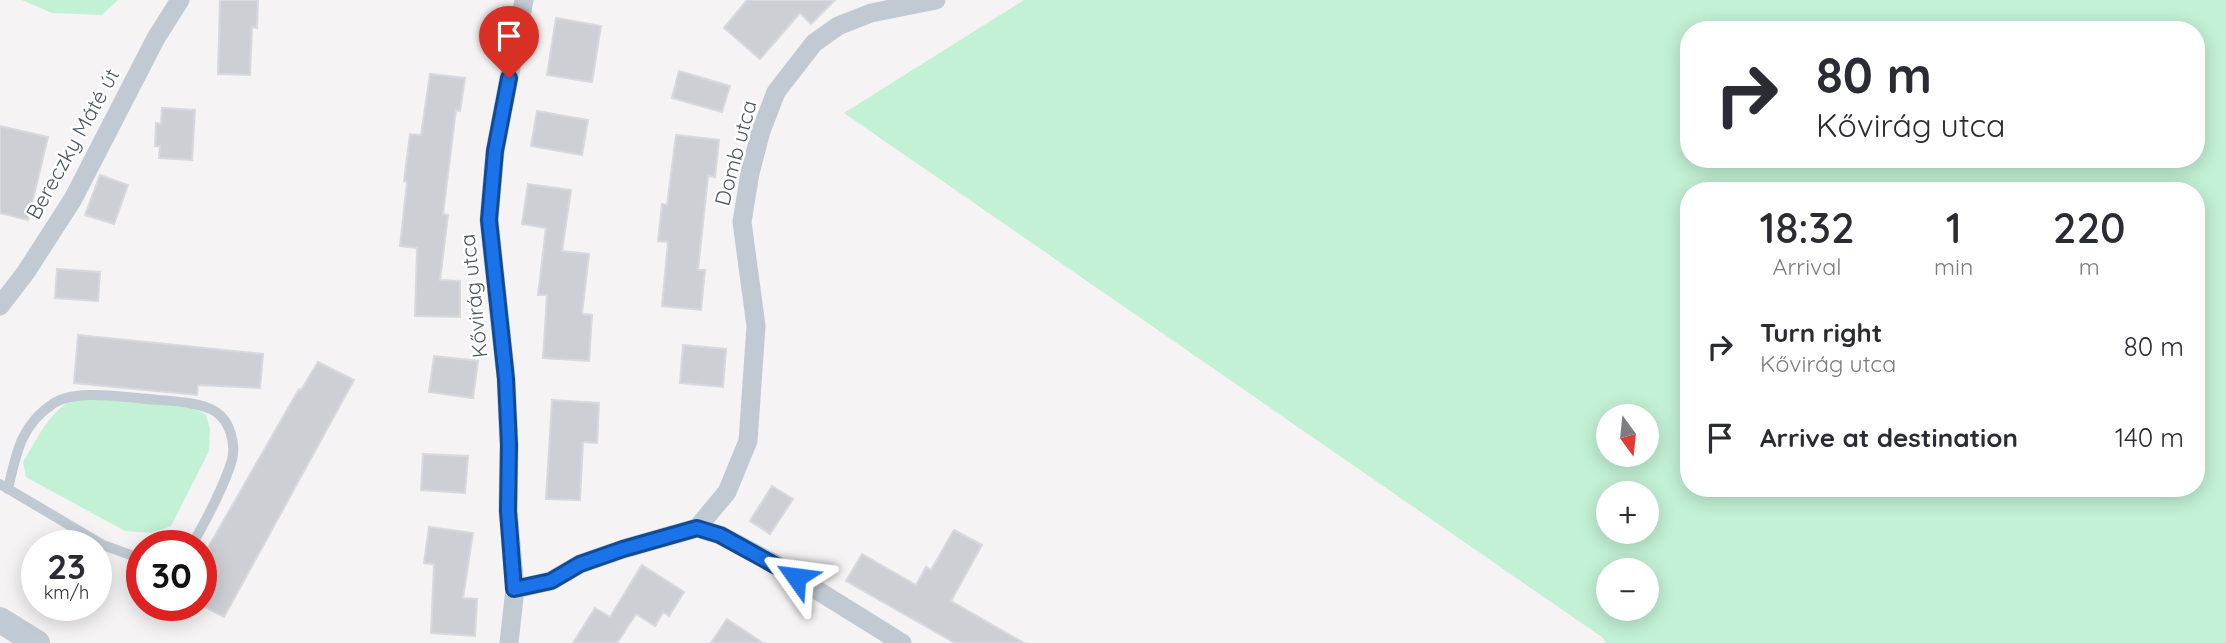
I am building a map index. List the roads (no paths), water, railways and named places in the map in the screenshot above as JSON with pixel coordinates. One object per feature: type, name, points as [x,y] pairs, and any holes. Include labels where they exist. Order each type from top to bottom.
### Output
[{"type":"main road","points":[[0,620],[37,643]]},
{"type":"street","name":"Bereczky Máté út","points":[[0,306],[26,272],[73,199],[156,38],[180,0]]},
{"type":"street","name":"Kővirág utca","points":[[509,643],[514,589],[508,511],[506,379],[489,220],[495,151],[524,0]]},
{"type":"street","name":"Domb utca","points":[[697,528],[727,492],[748,441],[756,326],[742,222],[750,173],[761,131],[776,92],[814,43],[838,26],[871,13],[936,0]]},
{"type":"street","points":[[514,589],[551,581],[580,564],[697,528],[720,535],[775,564],[902,643]]},
{"type":"lane","points":[[126,553],[103,545],[4,487],[19,443],[35,420],[55,402],[72,396],[115,396],[203,406],[218,412],[233,438],[233,458],[200,530]]}]
